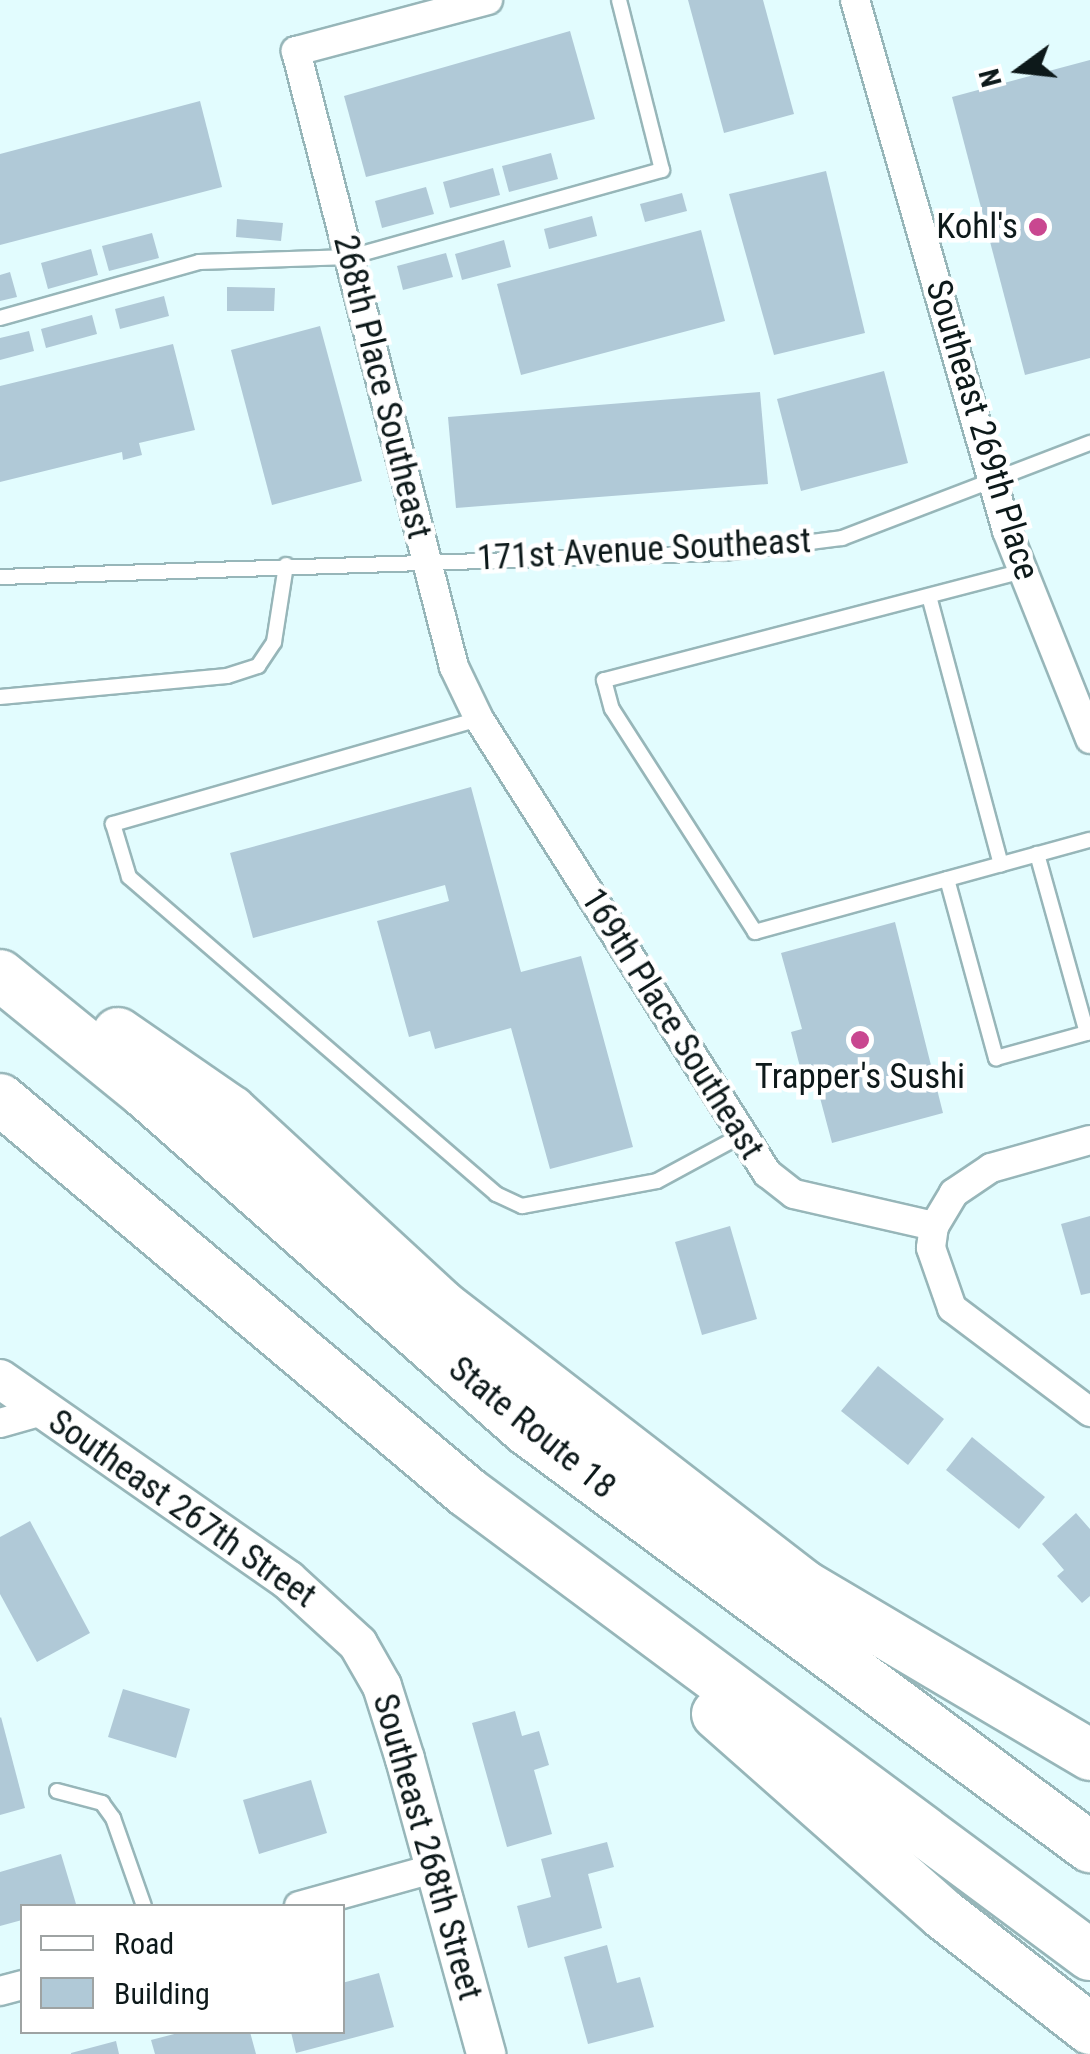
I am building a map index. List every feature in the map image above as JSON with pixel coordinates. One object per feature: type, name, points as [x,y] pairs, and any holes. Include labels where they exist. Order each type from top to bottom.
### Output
[{"type":"highway","points":[[0,951],[231,1111],[441,1305],[802,1584],[1090,1755]]},
{"type":"highway","name":"State Route 18","points":[[0,975],[144,1092],[526,1430],[1090,1847]]},
{"type":"highway","points":[[0,1100],[466,1492],[943,1914],[1090,2029]]},
{"type":"highway","points":[[466,1492],[1090,1954]]},
{"type":"street","name":"268th Place Southeast","points":[[479,719],[454,668],[296,51],[488,0]]},
{"type":"street","name":"Southeast 269th Place","points":[[855,0],[994,482],[1024,571],[1090,739]]},
{"type":"street","name":"169th Place Southeast","points":[[479,719],[767,1173],[794,1194],[934,1226]]},
{"type":"street","points":[[1090,1140],[991,1168],[954,1193],[934,1226],[938,1283],[952,1308],[1090,1412]]},
{"type":"street","name":"Southeast 267th Street","points":[[0,1379],[288,1580],[358,1644]]},
{"type":"street","points":[[0,1423],[42,1411]]},
{"type":"street","name":"Southeast 268th Street","points":[[358,1644],[382,1686],[486,2054]]},
{"type":"street","points":[[306,1904],[436,1868]]},
{"type":"lane","points":[[0,318],[199,262],[350,257],[662,170],[619,0]]},
{"type":"lane","name":"171st Avenue Southeast","points":[[0,577],[725,553],[842,538],[1090,443]]},
{"type":"lane","points":[[0,697],[228,676],[258,666],[274,642],[286,565]]},
{"type":"lane","points":[[1024,571],[604,680],[612,709],[755,932],[1090,840]]},
{"type":"lane","points":[[929,596],[1001,864]]},
{"type":"lane","points":[[479,719],[113,824],[129,877],[496,1194],[522,1206],[657,1181],[742,1135]]},
{"type":"lane","points":[[947,880],[996,1058],[1087,1033],[1037,854]]},
{"type":"lane","points":[[57,1791],[102,1803],[114,1818],[143,1904]]},
{"type":"building","points":[[688,0],[763,0],[794,114],[724,133]]},
{"type":"building","points":[[570,31],[595,119],[366,177],[344,96]]},
{"type":"building","name":"Kohl's","points":[[1090,60],[1090,358],[1025,375],[952,97]]},
{"type":"building","points":[[200,101],[222,187],[0,245],[0,154]]},
{"type":"building","points":[[551,153],[558,179],[509,192],[502,166]]},
{"type":"building","points":[[493,168],[500,195],[450,208],[443,182]]},
{"type":"building","points":[[826,171],[865,333],[774,355],[729,194]]},
{"type":"building","points":[[426,187],[434,214],[382,228],[375,201]]},
{"type":"building","points":[[682,193],[687,211],[645,222],[640,204]]},
{"type":"building","points":[[592,216],[597,236],[549,249],[544,229]]},
{"type":"building","points":[[237,219],[283,223],[281,241],[236,237]]},
{"type":"building","points":[[701,230],[725,321],[521,375],[497,284]]},
{"type":"building","points":[[152,233],[159,258],[109,271],[102,246]]},
{"type":"building","points":[[504,240],[511,267],[462,280],[455,254]]},
{"type":"building","points":[[91,249],[98,275],[48,289],[41,263]]},
{"type":"building","points":[[446,253],[453,277],[403,290],[397,266]]},
{"type":"building","points":[[10,272],[17,297],[0,301],[0,275]]},
{"type":"building","points":[[227,287],[275,288],[274,311],[227,311]]},
{"type":"building","points":[[164,296],[169,316],[120,329],[115,309]]},
{"type":"building","points":[[92,315],[97,334],[46,348],[41,329]]},
{"type":"building","points":[[320,326],[362,481],[272,505],[231,350]]},
{"type":"building","points":[[29,331],[34,351],[0,360],[0,338]]},
{"type":"building","points":[[173,344],[195,430],[139,443],[142,455],[123,460],[122,452],[0,482],[0,386]]},
{"type":"building","points":[[884,371],[908,463],[801,491],[777,399]]},
{"type":"building","points":[[760,392],[768,484],[456,508],[448,417]]},
{"type":"building","points":[[471,787],[521,972],[581,956],[633,1147],[550,1169],[511,1028],[435,1049],[430,1031],[409,1037],[377,921],[449,901],[445,885],[253,938],[230,853]]},
{"type":"building","name":"Trapper's Sushi","points":[[895,922],[943,1113],[832,1143],[811,1064],[800,1067],[791,1032],[802,1029],[781,953]]},
{"type":"building","points":[[1090,1216],[1090,1293],[1081,1295],[1061,1224]]},
{"type":"building","points":[[730,1226],[757,1319],[702,1335],[675,1242]]},
{"type":"building","points":[[878,1366],[944,1419],[908,1465],[841,1411]]},
{"type":"building","points":[[972,1437],[1045,1497],[1019,1529],[946,1470]]},
{"type":"building","points":[[1076,1513],[1090,1529],[1090,1596],[1082,1603],[1057,1576],[1064,1570],[1042,1544]]},
{"type":"building","points":[[30,1521],[90,1633],[37,1662],[0,1594],[0,1537]]},
{"type":"building","points":[[123,1689],[190,1709],[176,1758],[108,1737]]},
{"type":"building","points":[[515,1711],[522,1736],[539,1731],[549,1765],[534,1770],[552,1834],[507,1847],[472,1723]]},
{"type":"building","points":[[0,1718],[25,1808],[0,1815]]},
{"type":"building","points":[[311,1780],[327,1833],[259,1854],[243,1800]]},
{"type":"building","points":[[607,1842],[614,1867],[588,1874],[602,1928],[528,1948],[517,1906],[551,1897],[541,1859]]},
{"type":"building","points":[[61,1854],[76,1904],[20,1904],[20,1921],[0,1926],[0,1872]]},
{"type":"building","points":[[607,1945],[617,1983],[640,1977],[654,2027],[588,2044],[564,1957]]},
{"type":"building","points":[[379,1973],[394,2027],[296,2053],[291,2034],[345,2034],[345,1982]]},
{"type":"building","points":[[174,2034],[251,2034],[256,2054],[155,2054],[151,2040]]},
{"type":"building","points":[[116,2041],[119,2054],[71,2054],[71,2053]]},
{"type":"place","name":"Kohl's","points":[[1038,227]]},
{"type":"place","name":"Trapper's Sushi","points":[[860,1040]]}]
